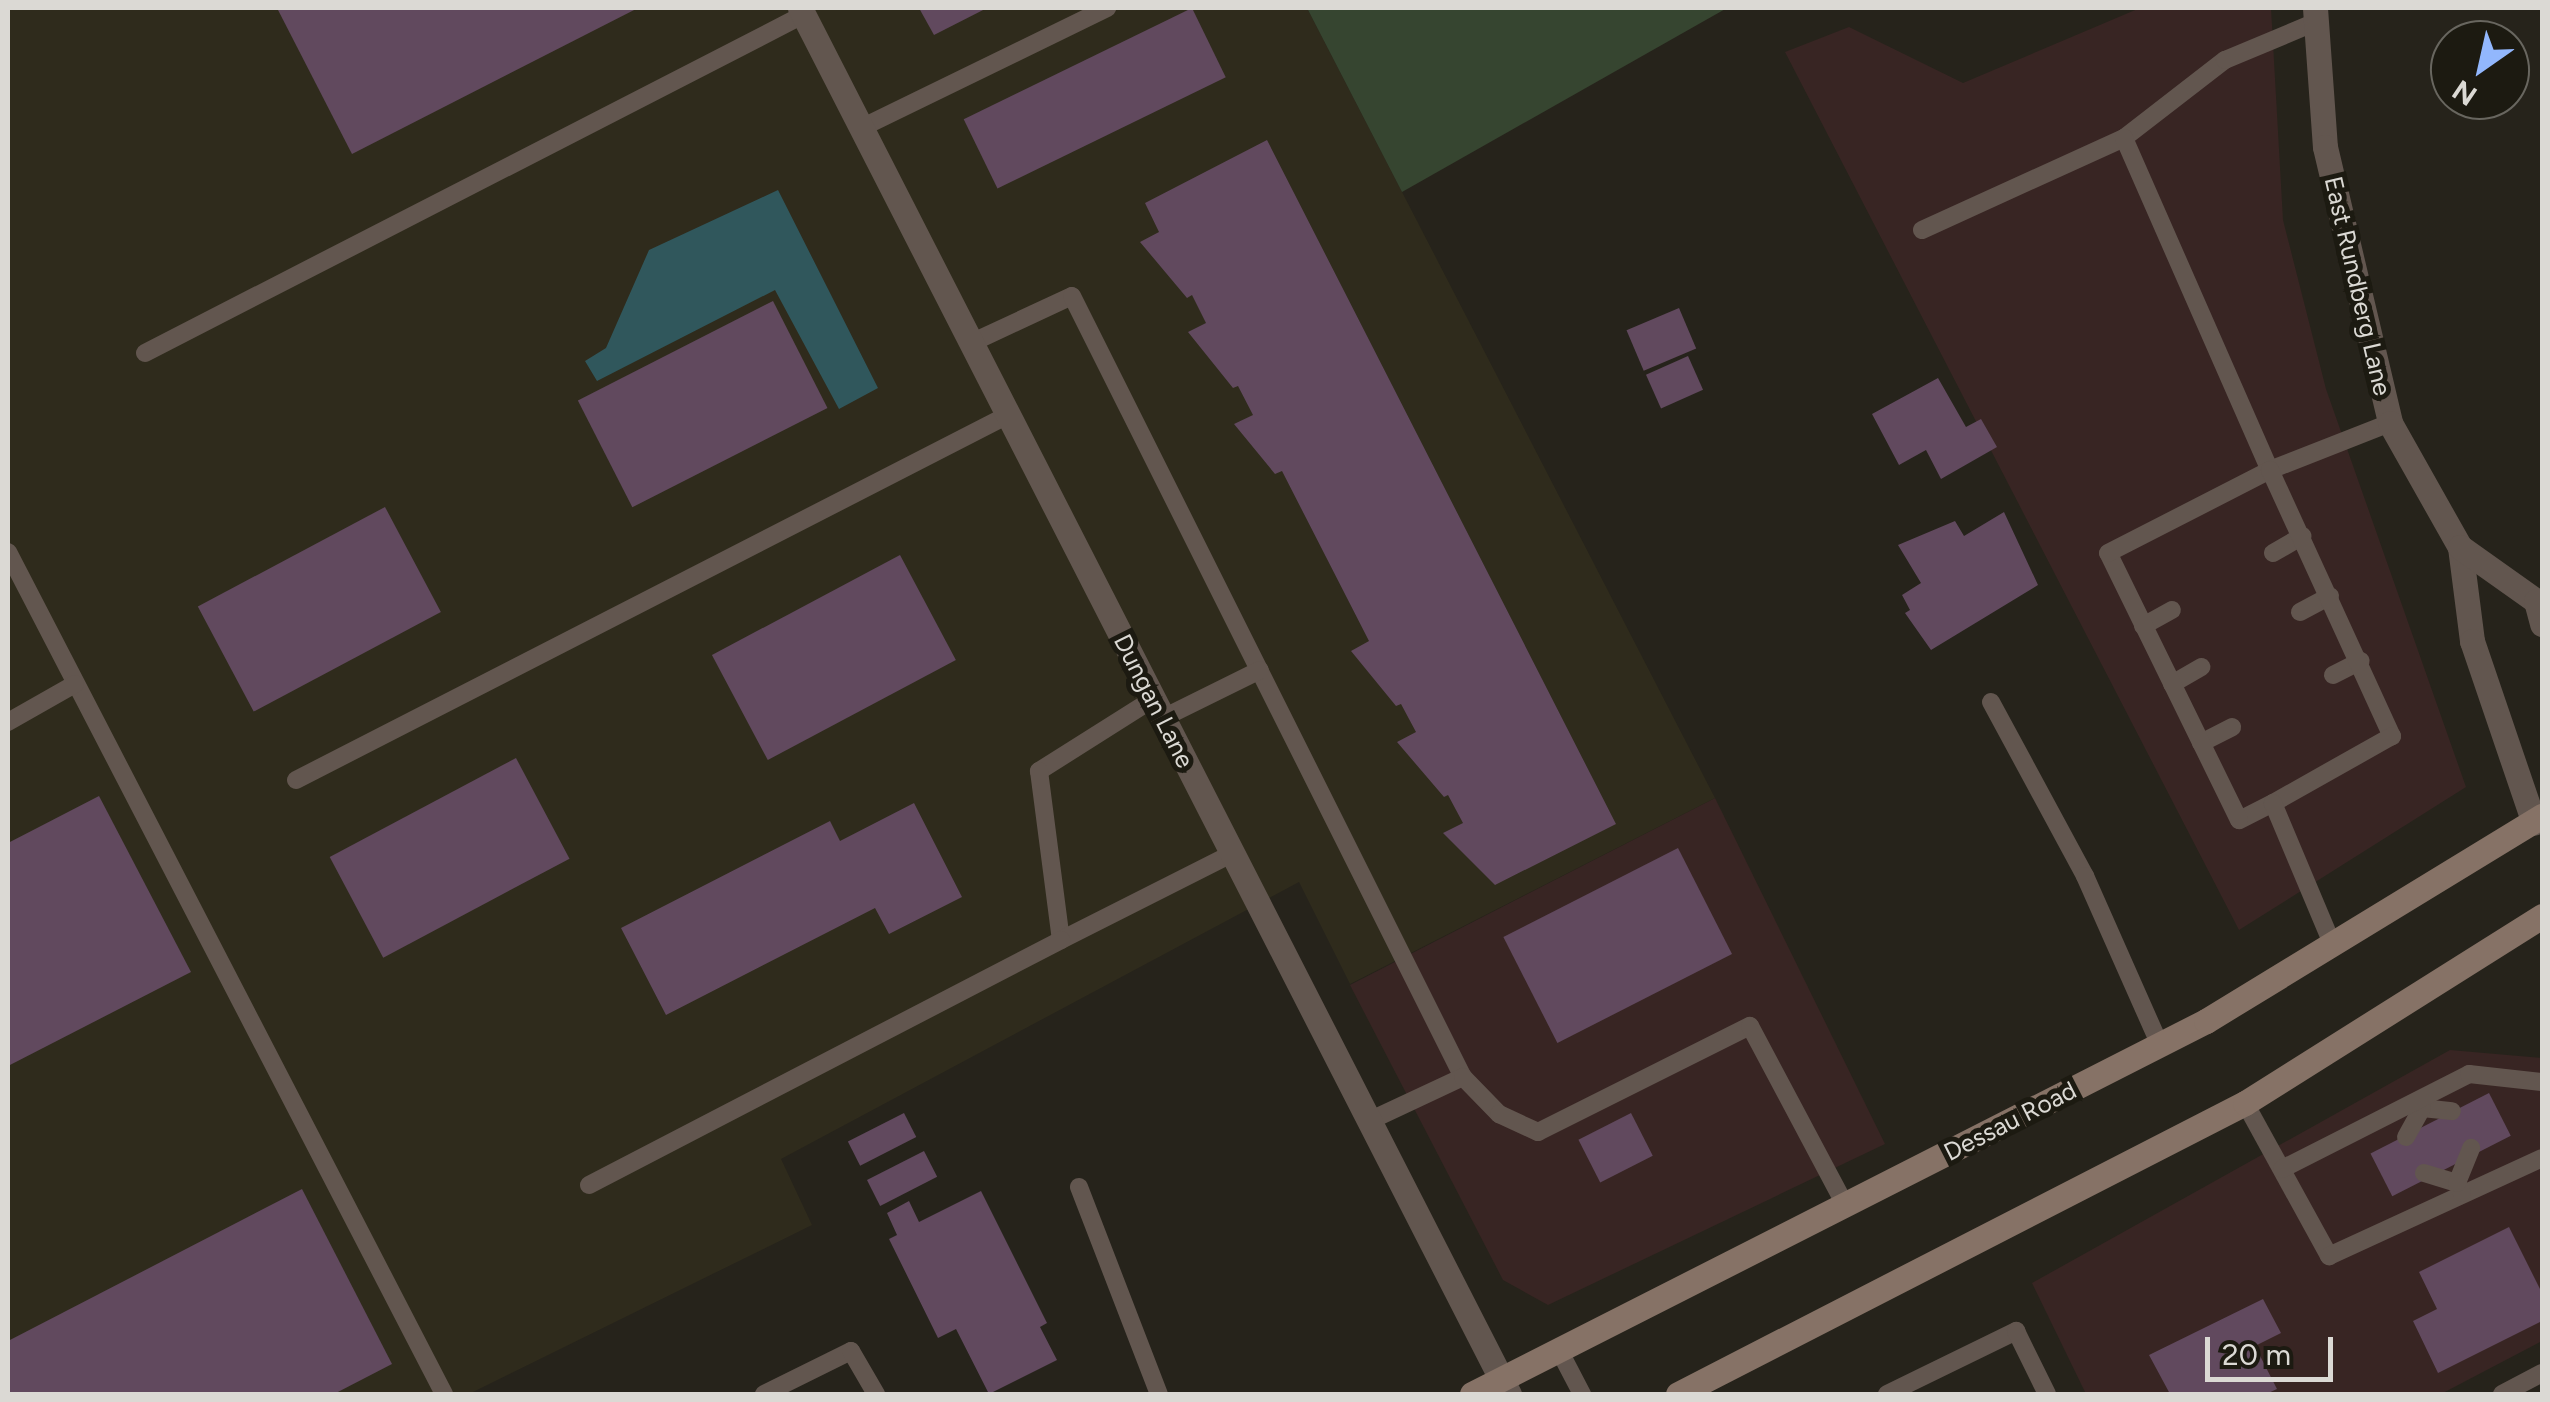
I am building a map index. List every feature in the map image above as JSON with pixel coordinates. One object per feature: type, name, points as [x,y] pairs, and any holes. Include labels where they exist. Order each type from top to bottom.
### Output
[{"type":"main road","name":"Dessau Road","points":[[1472,1394],[1505,1387],[1559,1350],[2160,1045],[2540,827]]},
{"type":"main road","points":[[1678,1394],[2244,1102],[2542,916]]},
{"type":"street","name":"Dungan Lane","points":[[802,11],[1505,1387]]},
{"type":"street","name":"East Rundberg Lane","points":[[2316,15],[2325,147],[2390,424],[2460,547],[2472,641],[2540,827]]},
{"type":"street","name":"East Rundberg Lane","points":[[2460,547],[2536,602],[2542,624]]},
{"type":"lane","points":[[861,128],[1108,8]]},
{"type":"lane","points":[[146,352],[802,11]]},
{"type":"lane","points":[[1922,230],[2124,138],[2225,60],[2316,15]]},
{"type":"lane","points":[[2124,138],[2270,470],[2361,661],[2392,736],[2239,820],[2108,553],[2270,470],[2390,424]]},
{"type":"lane","points":[[971,343],[1072,296],[1463,1076],[1498,1114],[1538,1132],[1750,1026],[1845,1205]]},
{"type":"lane","points":[[296,780],[1008,415]]},
{"type":"lane","points":[[2273,553],[2302,536]]},
{"type":"lane","points":[[8,552],[444,1394]]},
{"type":"lane","points":[[2300,612],[2330,596]]},
{"type":"lane","points":[[2144,626],[2172,610]]},
{"type":"lane","points":[[2334,675],[2361,661]]},
{"type":"lane","points":[[2172,684],[2202,667]]},
{"type":"lane","points":[[1061,940],[1039,771],[1158,709],[1260,670]]},
{"type":"lane","points":[[8,722],[75,684]]},
{"type":"lane","points":[[1991,702],[2085,876],[2160,1045]]},
{"type":"lane","points":[[2201,743],[2232,727]]},
{"type":"lane","points":[[2274,803],[2333,946]]},
{"type":"lane","points":[[589,1185],[1232,853]]},
{"type":"lane","points":[[2282,1169],[2420,1103],[2469,1074],[2542,1082]]},
{"type":"lane","points":[[1369,1121],[1463,1076]]},
{"type":"lane","points":[[2244,1102],[2329,1256],[2459,1188],[2542,1158]]},
{"type":"lane","points":[[2420,1103],[2452,1111]]},
{"type":"lane","points":[[2406,1136],[2420,1103]]},
{"type":"lane","points":[[2459,1188],[2471,1148]]},
{"type":"lane","points":[[2424,1173],[2459,1188]]},
{"type":"lane","points":[[1079,1187],[1159,1394]]},
{"type":"lane","points":[[1888,1394],[2016,1330],[2047,1394]]},
{"type":"lane","points":[[1559,1350],[1582,1394]]},
{"type":"lane","points":[[764,1394],[852,1351],[876,1394]]},
{"type":"lane","points":[[2502,1394],[2542,1373]]},
{"type":"shaded area","points":[[8,8],[1307,8],[1715,798],[1350,984],[1299,882],[781,1159],[812,1225],[469,1394],[8,1394]]},
{"type":"shaded area","points":[[2140,8],[2271,8],[2283,220],[2326,389],[2466,787],[2239,930],[1785,52],[1849,27],[1963,83]]},
{"type":"shaded area","points":[[1715,798],[1885,1144],[1548,1305],[1503,1280],[1350,985]]},
{"type":"shaded area","points":[[2450,1050],[2542,1058],[2542,1341],[2441,1394],[2086,1394],[2032,1283]]},
{"type":"green space","points":[[1307,8],[1727,8],[1402,192]]},
{"type":"water","points":[[778,190],[878,388],[839,409],[775,290],[597,381],[585,361],[606,348],[649,250]]},
{"type":"building","points":[[277,8],[638,8],[352,154]]},
{"type":"building","points":[[919,8],[987,8],[934,35]]},
{"type":"building","points":[[1192,8],[1226,77],[997,189],[964,119]]},
{"type":"building","points":[[1267,140],[1616,824],[1495,885],[1443,833],[1463,823],[1448,795],[1444,797],[1397,742],[1416,732],[1401,704],[1396,706],[1351,651],[1369,641],[1282,471],[1275,474],[1234,424],[1253,415],[1238,386],[1233,388],[1188,332],[1206,323],[1192,295],[1187,298],[1140,242],[1159,232],[1145,203]]},
{"type":"building","points":[[773,301],[827,408],[632,507],[578,400]]},
{"type":"building","points":[[1679,308],[1696,349],[1644,371],[1627,330]]},
{"type":"building","points":[[1688,356],[1703,390],[1661,409],[1646,375]]},
{"type":"building","points":[[1938,378],[1966,427],[1981,419],[1997,447],[1941,479],[1926,450],[1899,465],[1872,414]]},
{"type":"building","points":[[385,507],[441,612],[254,712],[198,607]]},
{"type":"building","points":[[2004,512],[2038,585],[1931,650],[1905,613],[1910,610],[1902,595],[1921,583],[1898,545],[1955,521],[1964,536]]},
{"type":"building","points":[[900,555],[956,660],[768,760],[712,655]]},
{"type":"building","points":[[516,758],[570,859],[383,958],[330,857]]},
{"type":"building","points":[[99,796],[191,972],[8,1066],[8,843]]},
{"type":"building","points":[[914,803],[962,897],[889,934],[875,908],[666,1015],[621,928],[830,821],[840,841]]},
{"type":"building","points":[[1678,848],[1732,954],[1557,1043],[1503,937]]},
{"type":"building","points":[[2489,1093],[2511,1136],[2392,1196],[2370,1153]]},
{"type":"building","points":[[904,1113],[916,1137],[860,1166],[848,1142]]},
{"type":"building","points":[[1631,1113],[1653,1156],[1600,1183],[1578,1140]]},
{"type":"building","points":[[924,1151],[937,1177],[880,1206],[867,1180]]},
{"type":"building","points":[[302,1189],[392,1364],[334,1394],[8,1394],[8,1341]]},
{"type":"building","points":[[981,1191],[1047,1323],[1040,1327],[1057,1360],[989,1394],[956,1329],[938,1338],[889,1239],[897,1235],[887,1213],[909,1201],[919,1222]]},
{"type":"building","points":[[2509,1227],[2542,1293],[2542,1321],[2438,1373],[2413,1321],[2437,1309],[2419,1272]]},
{"type":"building","points":[[2263,1299],[2281,1333],[2255,1346],[2277,1389],[2266,1394],[2170,1394],[2149,1355]]}]
